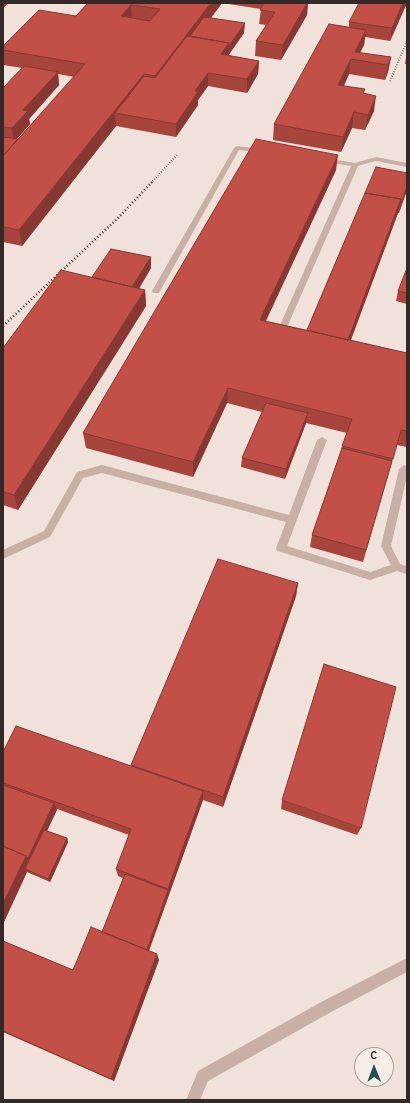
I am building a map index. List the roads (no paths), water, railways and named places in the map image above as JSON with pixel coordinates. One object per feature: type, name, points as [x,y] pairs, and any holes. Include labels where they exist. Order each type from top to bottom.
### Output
[{"type":"lane","points":[[156,291],[237,148],[269,152]]},
{"type":"lane","points":[[316,159],[355,165],[376,159],[407,165]]},
{"type":"lane","points":[[284,325],[355,165]]},
{"type":"lane","points":[[322,440],[281,548],[370,576],[402,568],[386,546],[404,469]]},
{"type":"lane","points":[[3,555],[47,534],[80,475],[102,469],[292,520]]},
{"type":"lane","points":[[193,1100],[203,1076],[321,1010],[407,965]]},
{"type":"railway","points":[[390,81],[407,41]]},
{"type":"railway","points":[[151,183],[177,155]]},
{"type":"railway","points":[[3,326],[118,218],[152,182]]}]
